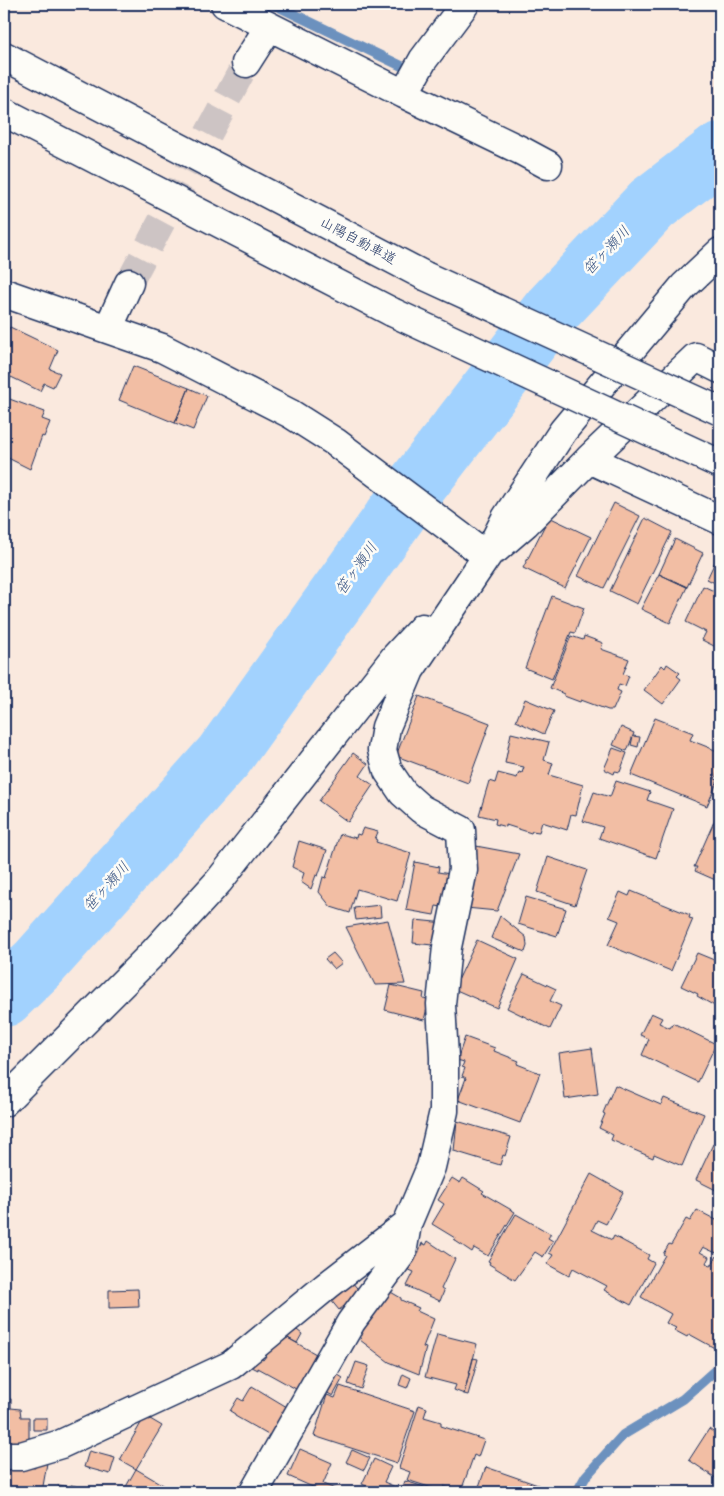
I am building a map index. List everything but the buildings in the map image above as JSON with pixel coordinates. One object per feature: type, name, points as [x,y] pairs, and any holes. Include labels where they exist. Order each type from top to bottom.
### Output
[{"type":"main road","points":[[225,4],[269,27],[411,80],[513,147],[548,165]]},
{"type":"main road","points":[[411,80],[465,4]]},
{"type":"main road","points":[[246,63],[269,27]]},
{"type":"main road","name":"山陽自動車道","points":[[4,56],[425,276],[720,411]]},
{"type":"main road","points":[[4,112],[392,312],[720,464]]},
{"type":"main road","points":[[4,1102],[154,952],[219,881],[478,549],[506,518],[563,431],[684,286],[720,252]]},
{"type":"main road","points":[[108,329],[129,283]]},
{"type":"main road","points":[[4,293],[162,348],[291,414],[335,442],[478,549]]},
{"type":"main road","points":[[254,1492],[351,1322],[402,1252],[408,1224],[431,1167],[444,1111],[444,1057],[441,1004],[447,947],[463,870],[461,830],[421,809],[403,793],[388,771],[382,750],[386,727],[410,670],[478,549],[526,523],[588,460],[696,357],[720,368]]},
{"type":"main road","points":[[588,460],[720,520]]},
{"type":"main road","points":[[4,1456],[21,1456],[61,1444],[231,1365],[328,1285],[408,1224]]},
{"type":"waterway","points":[[273,4],[414,72]]},
{"type":"waterway","name":"笹ヶ瀬川","points":[[4,997],[39,963],[224,756],[415,488],[551,311],[652,204],[720,152]]},
{"type":"waterway","points":[[577,1492],[586,1476],[623,1435],[683,1399],[720,1366]]},
{"type":"tunnel","points":[[129,283],[246,63]]}]
